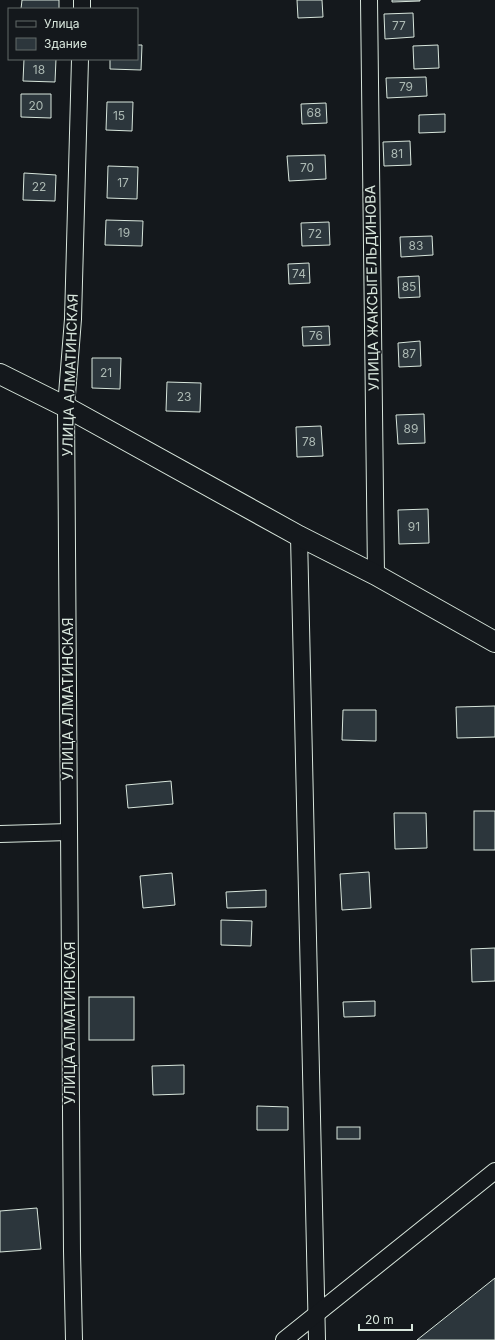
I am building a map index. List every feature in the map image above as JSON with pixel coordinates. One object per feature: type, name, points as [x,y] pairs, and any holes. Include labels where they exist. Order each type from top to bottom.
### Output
[{"type":"street","name":"УЛИЦА ЖАКСЫГЕЛЬДИНОВА","points":[[369,0],[376,576]]},
{"type":"street","name":"УЛИЦА АЛМАТИНСКАЯ","points":[[74,1340],[66,407],[73,319],[80,60]]},
{"type":"street","points":[[0,374],[66,407],[495,642]]},
{"type":"street","points":[[299,536],[317,1340]]},
{"type":"street","points":[[0,834],[69,832]]},
{"type":"street","points":[[284,1340],[495,1171]]},
{"type":"building","points":[[22,0],[59,0],[59,8],[21,8]]},
{"type":"building","points":[[297,0],[322,0],[323,17],[298,18]]},
{"type":"building","points":[[392,0],[420,0],[420,1],[392,2]]},
{"type":"building","points":[[413,13],[414,37],[385,39],[384,14]]},
{"type":"building","points":[[138,45],[142,45],[141,70],[110,69],[110,60],[138,60]]},
{"type":"building","points":[[438,45],[439,68],[414,69],[413,46]]},
{"type":"building","points":[[24,60],[56,60],[55,82],[23,81]]},
{"type":"building","points":[[426,77],[427,96],[387,98],[386,78]]},
{"type":"building","points":[[21,94],[51,94],[51,118],[21,117]]},
{"type":"building","points":[[107,102],[133,102],[132,131],[106,130]]},
{"type":"building","points":[[326,103],[327,123],[302,124],[301,104]]},
{"type":"building","points":[[445,114],[445,132],[419,133],[419,115]]},
{"type":"building","points":[[410,141],[411,165],[384,166],[383,142]]},
{"type":"building","points":[[325,155],[326,179],[289,181],[287,156]]},
{"type":"building","points":[[108,166],[138,167],[137,199],[107,198]]},
{"type":"building","points":[[24,173],[56,175],[55,201],[23,200]]},
{"type":"building","points":[[106,220],[143,221],[142,246],[105,245]]},
{"type":"building","points":[[329,222],[330,245],[302,246],[301,223]]},
{"type":"building","points":[[432,236],[433,255],[401,257],[400,237]]},
{"type":"building","points":[[309,263],[310,283],[289,284],[288,264]]},
{"type":"building","points":[[419,276],[420,297],[399,298],[398,277]]},
{"type":"building","points":[[329,326],[330,345],[303,346],[302,327]]},
{"type":"building","points":[[420,341],[421,366],[399,367],[398,343]]},
{"type":"building","points":[[92,358],[121,358],[120,389],[92,388]]},
{"type":"building","points":[[167,382],[201,383],[200,412],[166,411]]},
{"type":"building","points":[[424,414],[425,443],[398,444],[396,415]]},
{"type":"building","points":[[321,426],[323,456],[297,457],[296,427]]},
{"type":"building","points":[[428,509],[429,543],[399,544],[398,510]]},
{"type":"building","points":[[495,706],[495,737],[457,738],[456,707]]},
{"type":"building","points":[[343,710],[376,710],[376,741],[342,740]]},
{"type":"building","points":[[171,781],[173,804],[128,808],[126,785]]},
{"type":"building","points":[[474,811],[495,811],[495,850],[474,850]]},
{"type":"building","points":[[394,813],[426,813],[427,848],[395,849]]},
{"type":"building","points":[[369,872],[371,908],[342,910],[340,874]]},
{"type":"building","points":[[172,873],[175,905],[143,908],[140,876]]},
{"type":"building","points":[[266,890],[266,907],[227,908],[226,892]]},
{"type":"building","points":[[221,920],[252,921],[251,946],[221,945]]},
{"type":"building","points":[[495,948],[495,981],[472,982],[471,949]]},
{"type":"building","points":[[89,997],[134,997],[134,1040],[89,1040]]},
{"type":"building","points":[[375,1001],[375,1016],[344,1017],[343,1002]]},
{"type":"building","points":[[184,1065],[184,1094],[153,1095],[152,1066]]},
{"type":"building","points":[[257,1106],[288,1107],[288,1130],[257,1130]]},
{"type":"building","points":[[337,1127],[360,1127],[360,1139],[337,1139]]},
{"type":"building","points":[[37,1208],[41,1249],[0,1252],[0,1211]]},
{"type":"building","points":[[495,1278],[495,1340],[417,1340]]}]
